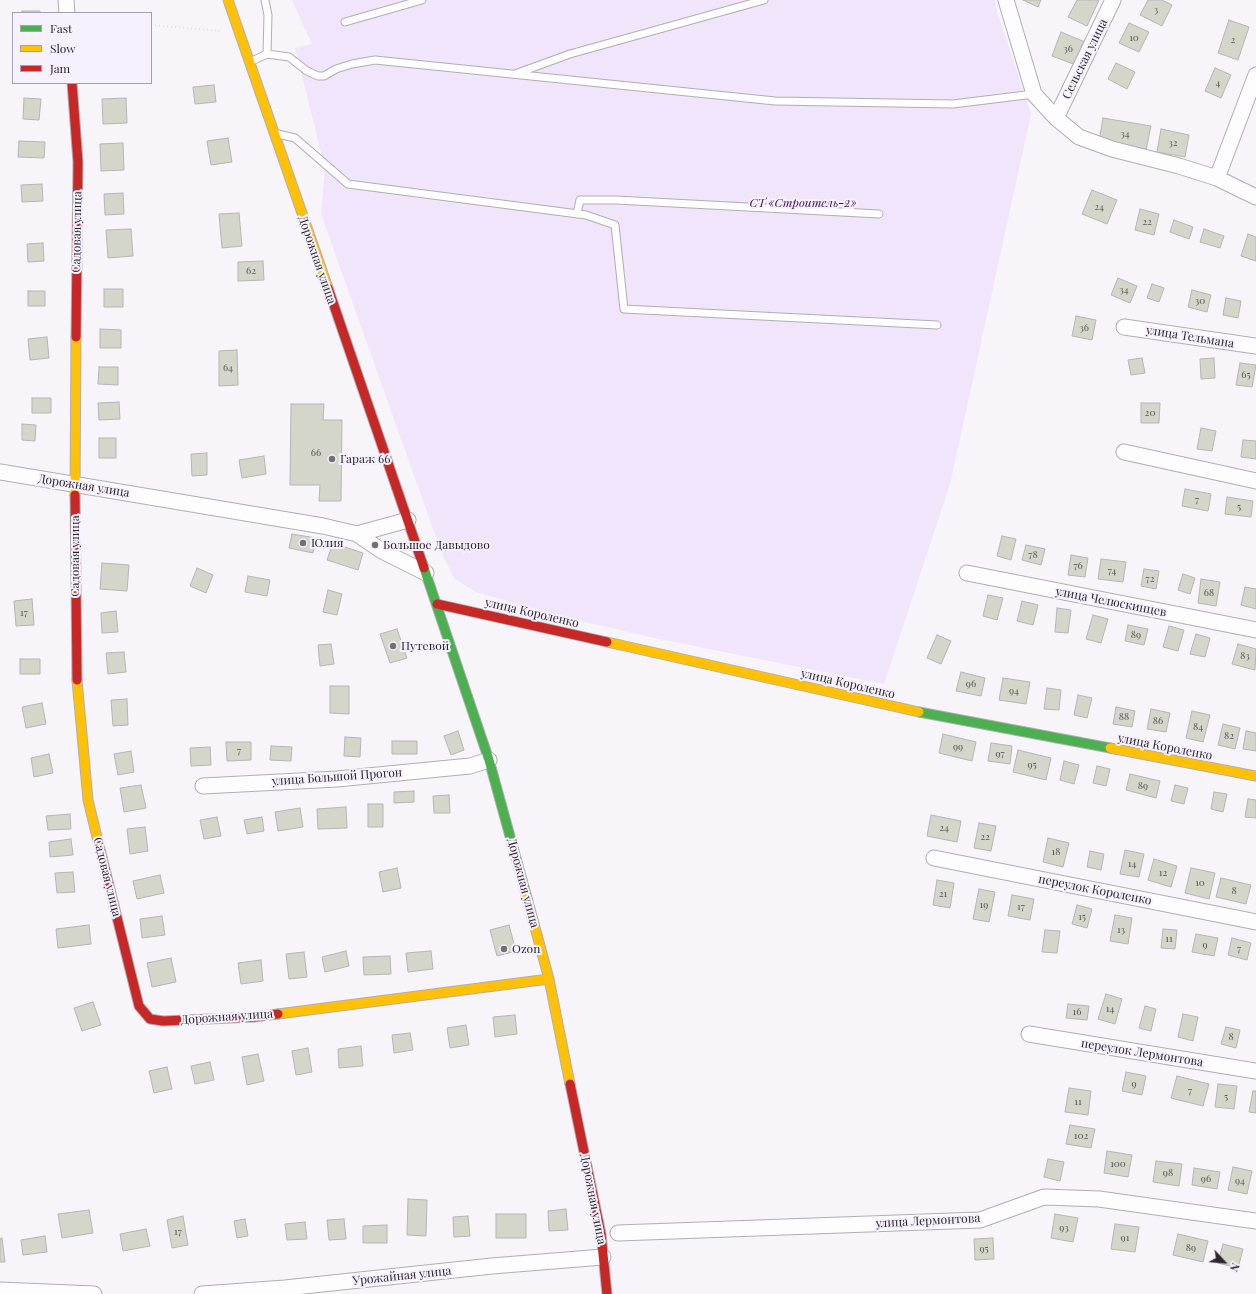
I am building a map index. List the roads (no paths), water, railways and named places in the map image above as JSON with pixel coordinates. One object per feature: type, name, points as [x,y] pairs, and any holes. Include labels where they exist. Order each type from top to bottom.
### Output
[{"type":"street","points":[[66,0],[67,12]]},
{"type":"street","name":"Дорожная улица","points":[[228,0],[437,604],[489,760],[549,979],[601,1234],[607,1294]]},
{"type":"street","points":[[1006,0],[1034,94],[1056,118],[1079,137],[1112,149],[1180,166],[1217,178],[1256,197]]},
{"type":"street","name":"Сельская улица","points":[[1056,118],[1113,0]]},
{"type":"street","points":[[1217,178],[1256,75]]},
{"type":"street","name":"Садовая улица","points":[[72,84],[78,162],[75,484],[76,667],[88,800],[139,1006],[150,1019]]},
{"type":"street","name":"улица Тельмана","points":[[1124,327],[1256,346]]},
{"type":"street","points":[[1124,452],[1256,481]]},
{"type":"street","name":"Дорожная улица","points":[[0,472],[323,526],[357,534],[382,551],[426,573]]},
{"type":"street","name":"Дорожная улица","points":[[357,534],[408,520]]},
{"type":"street","name":"улица Челюскинцев","points":[[967,573],[1256,630]]},
{"type":"street","name":"улица Короленко","points":[[437,604],[934,716],[1256,776]]},
{"type":"street","name":"улица Большой Прогон","points":[[203,786],[337,779],[470,766],[489,760]]},
{"type":"street","name":"переулок Короленко","points":[[934,858],[1256,922]]},
{"type":"street","name":"Дорожная улица","points":[[150,1019],[163,1022],[254,1017],[549,979]]},
{"type":"street","name":"переулок Лермонтова","points":[[1029,1034],[1256,1071]]},
{"type":"street","name":"улица Лермонтова","points":[[618,1233],[980,1220],[1044,1197],[1099,1198],[1256,1221]]},
{"type":"street","name":"Урожайная улица","points":[[202,1294],[285,1288],[492,1266],[603,1257]]},
{"type":"street","points":[[0,1290],[94,1294]]},
{"type":"lane","points":[[265,0],[268,15],[267,54]]},
{"type":"lane","points":[[345,22],[422,0]]},
{"type":"lane","points":[[512,75],[570,54],[764,0]]},
{"type":"lane","points":[[249,62],[267,54],[289,57],[307,71],[318,76],[324,76],[336,69],[352,64],[375,60],[775,101],[953,104],[1034,94]]},
{"type":"lane","points":[[274,133],[294,138],[348,184],[586,215],[615,225],[624,309],[937,325]]},
{"type":"lane","points":[[577,214],[580,200],[616,200],[879,214]]},
{"type":"place","name":"Гараж 66","points":[[332,459]]},
{"type":"place","name":"Юлия","points":[[303,543]]},
{"type":"place","name":"Большое Давыдово","points":[[375,545]]},
{"type":"place","name":"Путевой","points":[[393,646]]},
{"type":"place","name":"Ozon","points":[[504,949]]},
{"type":"park label","name":"СТ «Строитель-2»","points":[[803,203]]}]
